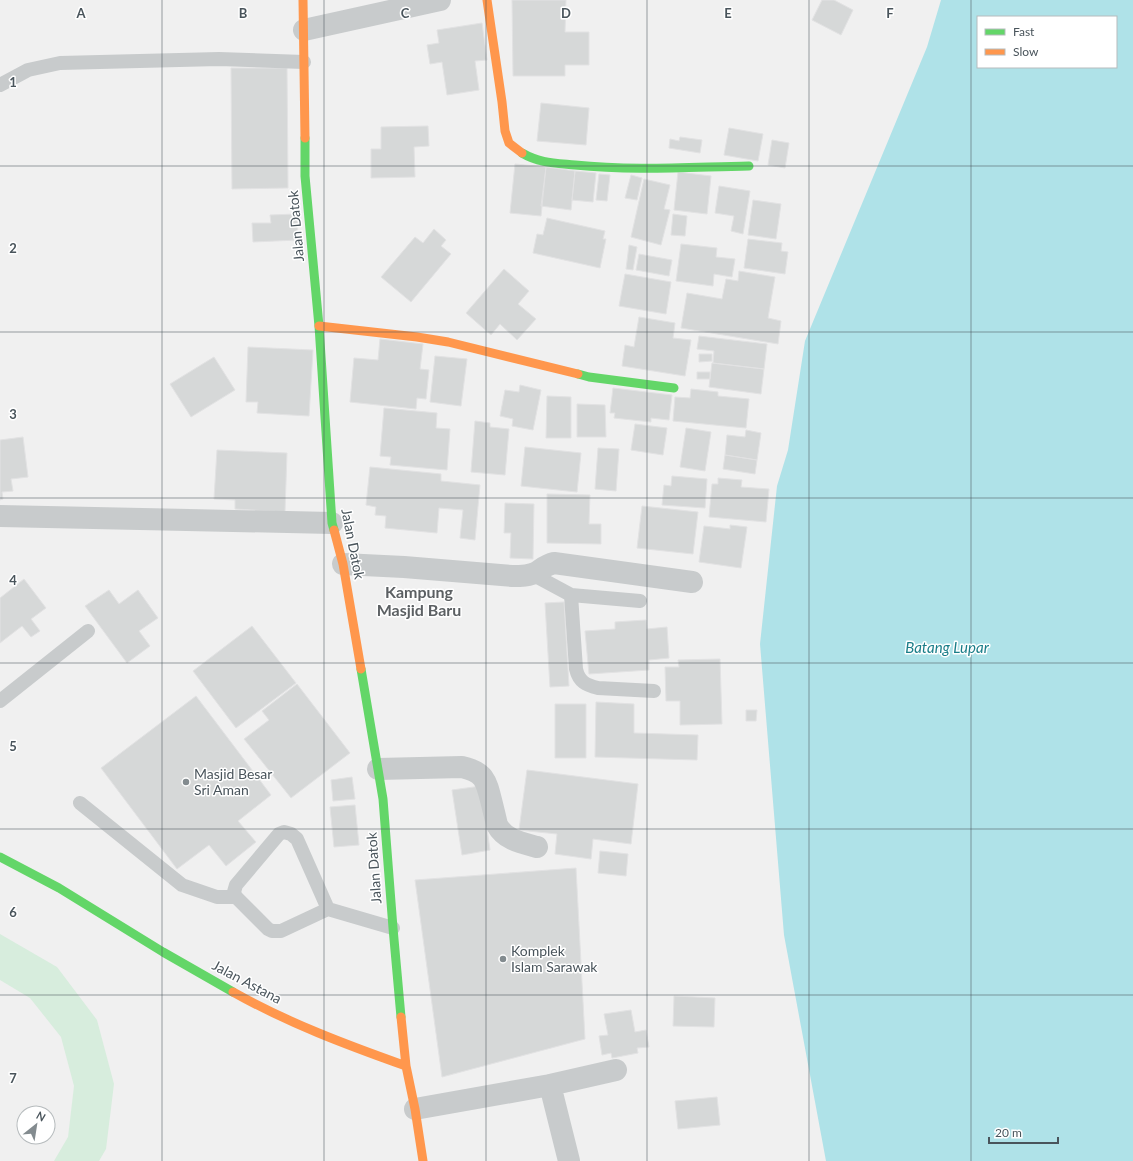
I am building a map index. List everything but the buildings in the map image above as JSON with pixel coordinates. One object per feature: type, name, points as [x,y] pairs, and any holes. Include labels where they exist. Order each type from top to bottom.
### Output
[{"type":"street","name":"Jalan Datok","points":[[303,0],[305,176],[319,326],[332,523],[343,564],[383,799],[406,1066]]},
{"type":"street","points":[[304,30],[440,0]]},
{"type":"street","points":[[487,0],[505,131],[509,143],[522,153],[533,159],[547,162],[597,167],[670,168],[749,166]]},
{"type":"street","points":[[319,326],[417,336],[448,342],[589,377],[674,388]]},
{"type":"street","points":[[0,516],[332,523]]},
{"type":"street","points":[[343,564],[525,576],[532,574],[547,564],[554,563],[692,582]]},
{"type":"street","points":[[378,768],[462,767],[472,769],[482,776],[487,783],[497,825],[500,831],[518,842],[537,847]]},
{"type":"street","name":"Jalan Astana","points":[[0,857],[59,888],[163,952],[242,997],[306,1028],[406,1066]]},
{"type":"street","points":[[406,1066],[423,1161]]},
{"type":"street","points":[[415,1110],[550,1085],[616,1070]]},
{"type":"street","points":[[550,1085],[569,1161]]},
{"type":"lane","points":[[0,85],[28,70],[60,63],[219,59],[304,62]]},
{"type":"lane","points":[[532,574],[572,595],[640,601]]},
{"type":"lane","points":[[572,595],[576,669],[579,679],[590,686],[598,688],[654,691]]},
{"type":"lane","points":[[0,701],[88,631]]},
{"type":"lane","points":[[80,803],[182,885],[217,898],[236,897]]},
{"type":"lane","points":[[328,909],[297,839],[291,834],[284,832],[279,834],[236,885],[234,892],[236,897],[268,929],[272,931],[281,931],[328,909],[393,928]]},
{"type":"green space","points":[[0,934],[57,967],[97,1020],[114,1084],[106,1149],[99,1161],[54,1161],[68,1137],[74,1086],[61,1037],[30,998],[0,980]]},
{"type":"water","name":"Batang Lupar","points":[[941,0],[1133,0],[1133,1161],[826,1161],[784,935],[760,644],[777,486],[788,450],[805,341],[927,47]]},
{"type":"traffic: fast","points":[[305,138],[305,176],[319,326],[332,523],[334,530]]},
{"type":"traffic: fast","points":[[522,153],[535,159],[547,162],[596,167],[662,168],[749,166]]},
{"type":"traffic: fast","points":[[578,374],[589,377],[674,388]]},
{"type":"traffic: fast","points":[[361,669],[383,799],[401,1017]]},
{"type":"traffic: fast","points":[[0,857],[59,888],[163,952],[233,992]]},
{"type":"traffic: slow","points":[[303,0],[305,138]]},
{"type":"traffic: slow","points":[[487,0],[505,131],[509,143],[522,153]]},
{"type":"traffic: slow","points":[[319,326],[448,342],[578,374]]},
{"type":"traffic: slow","points":[[334,530],[343,564],[361,669]]},
{"type":"traffic: slow","points":[[233,992],[296,1024],[406,1066]]},
{"type":"traffic: slow","points":[[401,1017],[406,1066],[415,1109],[423,1161]]},
{"type":"place","name":"Masjid Besar Sri Aman","points":[[186,782]]},
{"type":"place","name":"Komplek Islam Sarawak","points":[[503,959]]},
{"type":"district","name":"Kampung Masjid Baru","points":[[419,601]]}]
